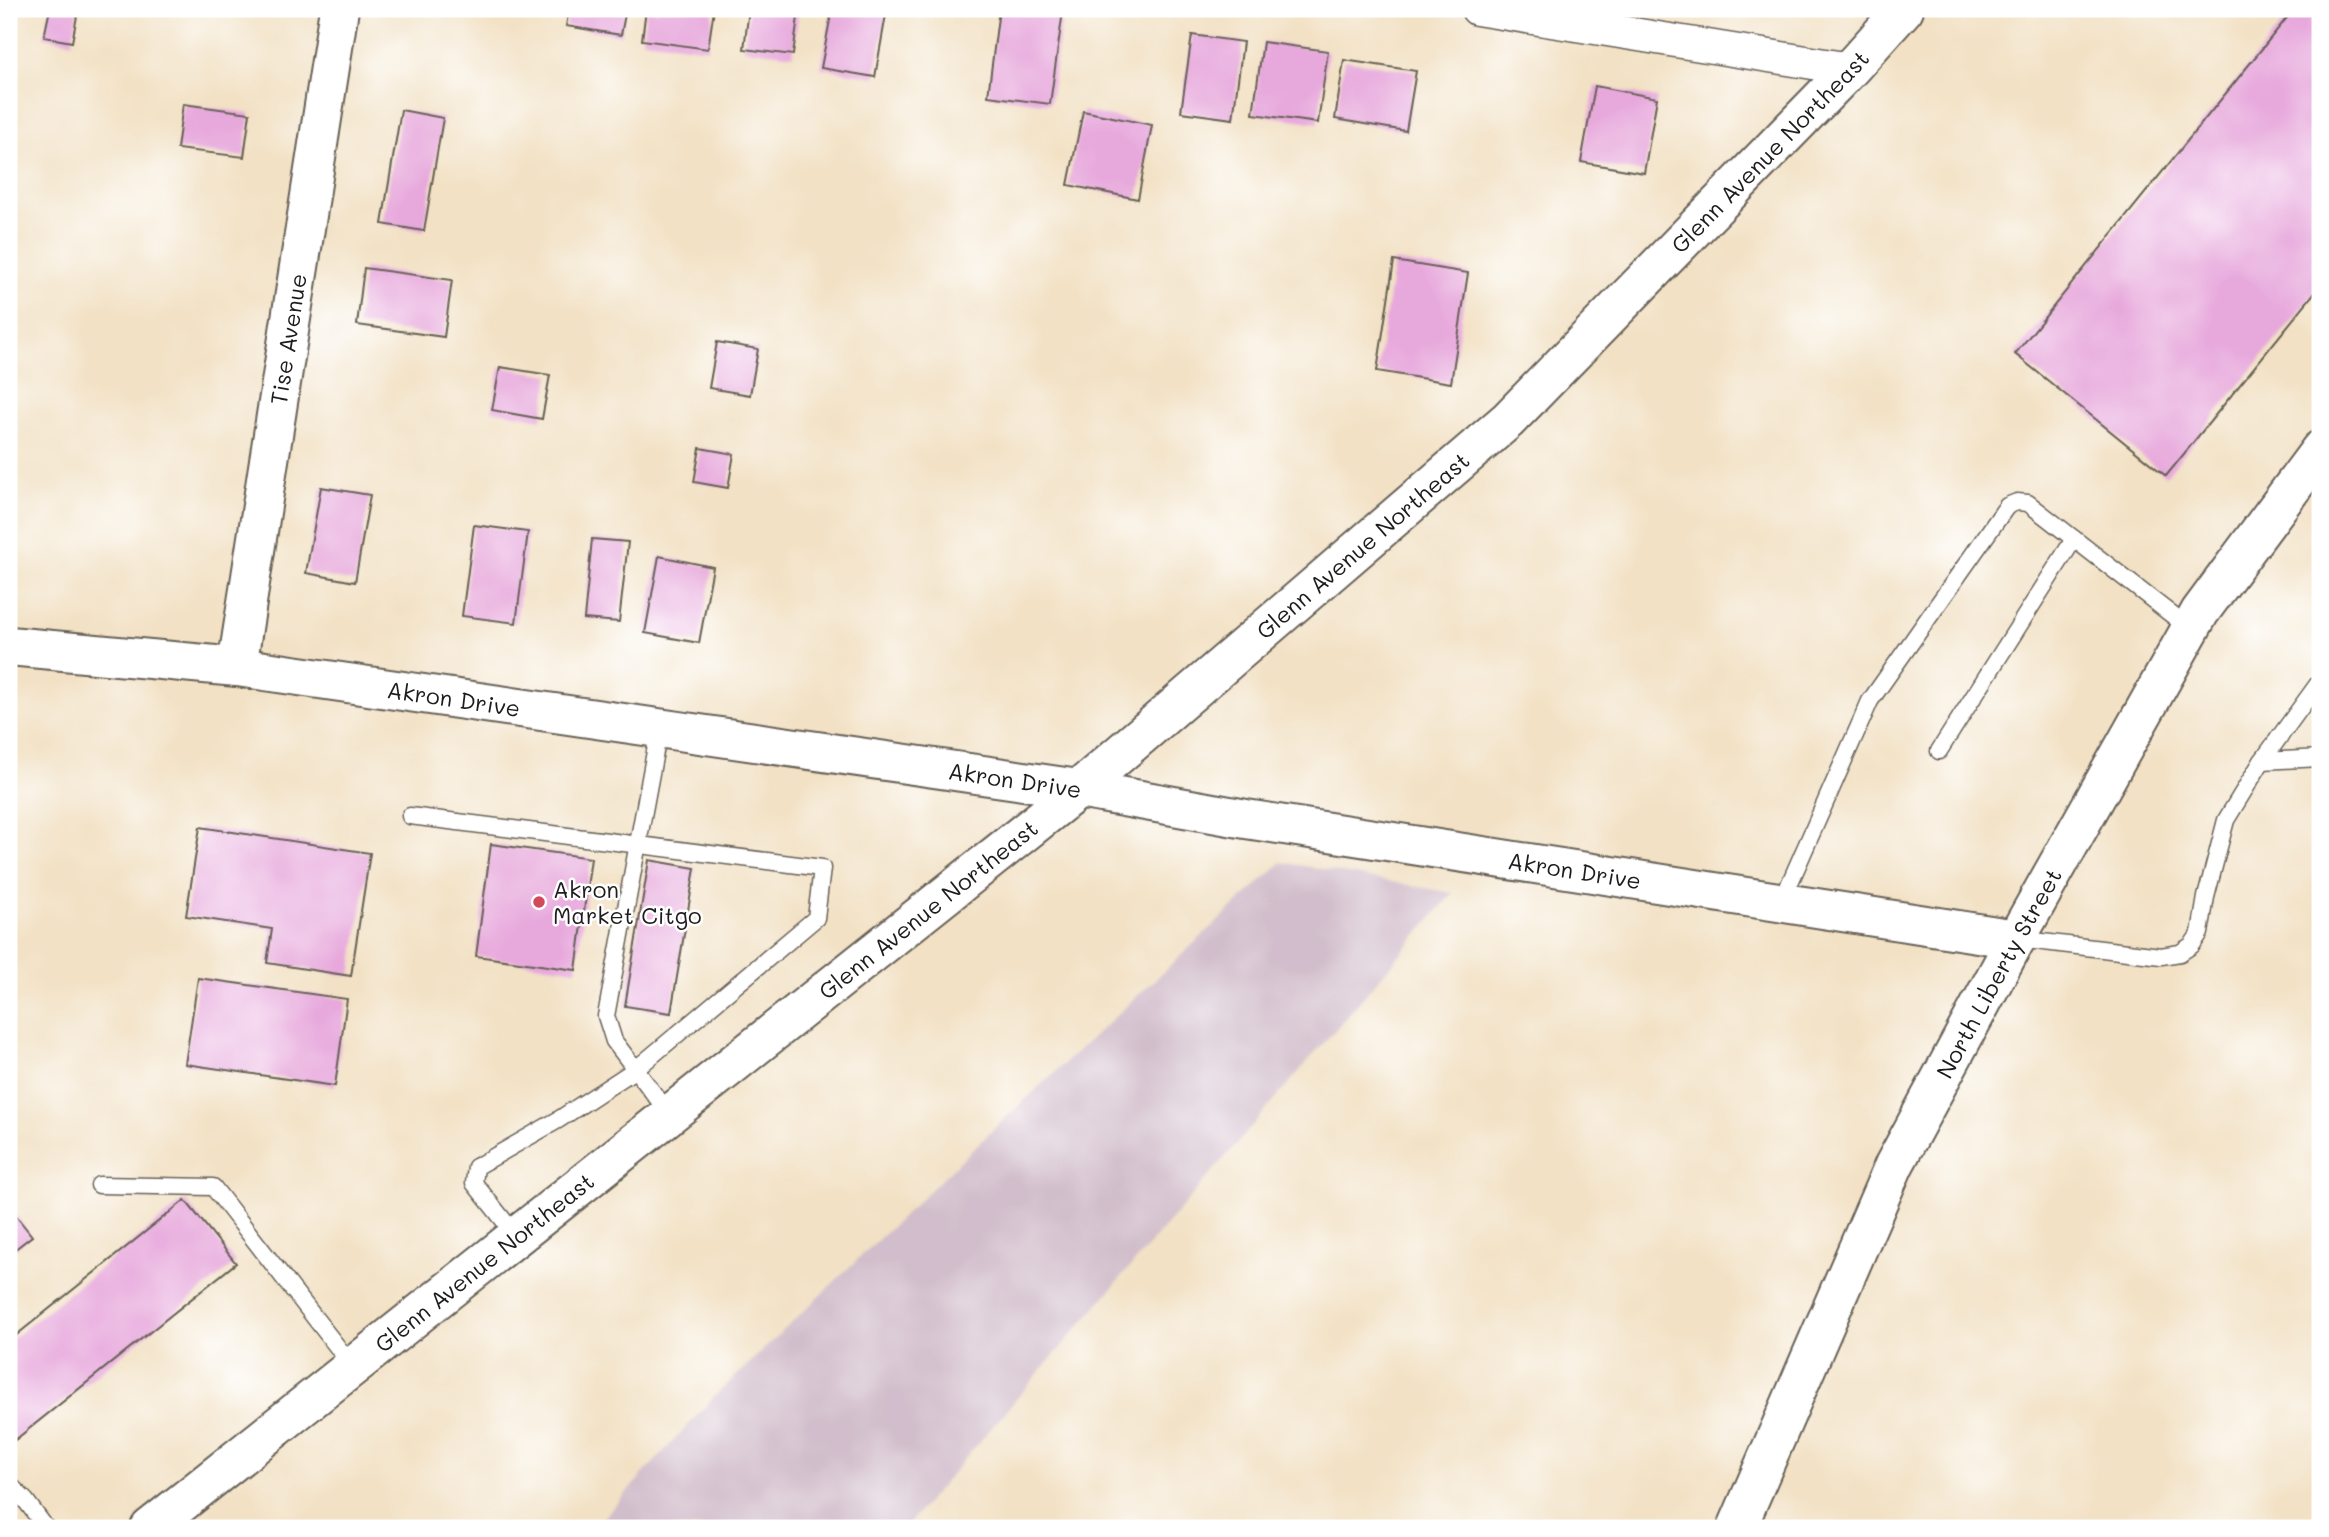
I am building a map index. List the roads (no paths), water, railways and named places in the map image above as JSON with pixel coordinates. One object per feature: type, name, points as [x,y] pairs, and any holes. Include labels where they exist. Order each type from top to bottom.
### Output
[{"type":"main road","name":"Tise Avenue","points":[[237,667],[339,9]]},
{"type":"main road","name":"Glenn Avenue Northeast","points":[[150,1528],[1079,789],[1508,420],[1850,69],[1904,9]]},
{"type":"main road","name":"North Liberty Street","points":[[1737,1528],[1894,1165],[2016,939],[2200,612],[2320,450]]},
{"type":"main road","name":"Akron Drive","points":[[9,646],[237,667],[1079,789],[1246,819],[2016,939]]},
{"type":"street","points":[[1477,9],[1850,69]]},
{"type":"lane","points":[[1781,903],[1870,701],[2007,506],[2017,502],[2028,503],[2190,629]]},
{"type":"lane","points":[[1939,751],[2074,538]]},
{"type":"lane","points":[[2016,939],[2161,956],[2180,953],[2192,945],[2200,933],[2206,897],[2226,820],[2262,761],[2320,681]]},
{"type":"lane","points":[[659,730],[606,1016],[614,1041],[670,1115]]},
{"type":"lane","points":[[2262,761],[2320,758]]},
{"type":"lane","points":[[410,816],[822,868],[816,918],[636,1069],[558,1121],[476,1167],[474,1183],[517,1237]]},
{"type":"lane","points":[[99,1185],[213,1187],[353,1367]]},
{"type":"lane","points":[[9,1484],[46,1528]]},
{"type":"place","name":"Akron Market Citgo","points":[[539,902]]}]
